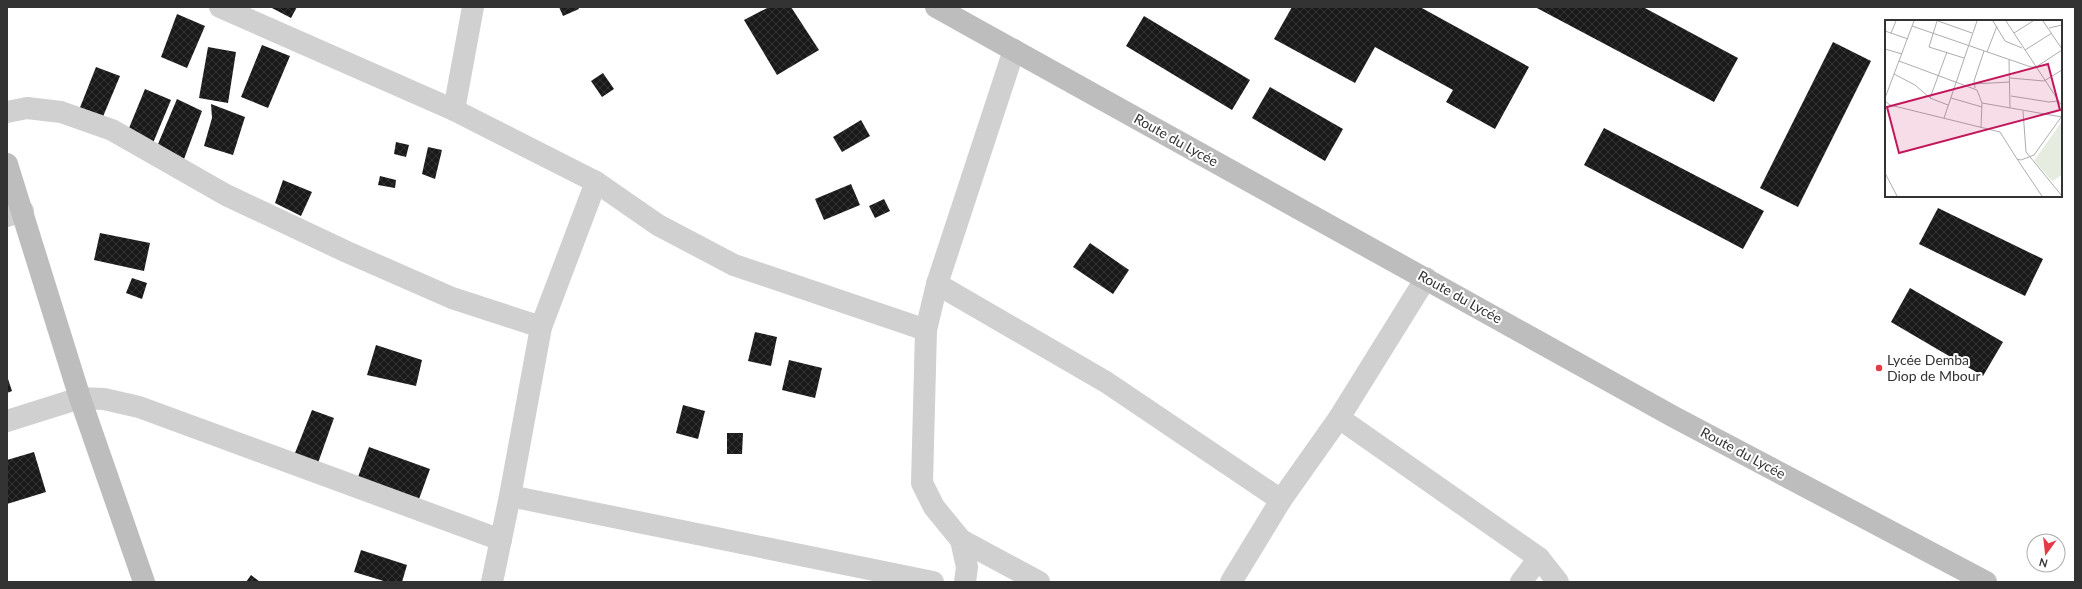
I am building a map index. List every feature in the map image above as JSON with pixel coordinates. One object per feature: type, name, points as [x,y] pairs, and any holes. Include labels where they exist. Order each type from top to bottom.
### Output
[{"type":"main road","name":"Route du Lycée","points":[[936,7],[1674,417],[1986,582]]},
{"type":"main road","points":[[7,164],[15,214],[144,582]]},
{"type":"street","points":[[220,7],[454,110],[596,182],[658,225],[734,265],[926,330]]},
{"type":"street","points":[[454,110],[473,7]]},
{"type":"street","points":[[1014,50],[937,284],[926,330],[922,483],[934,507],[961,540],[1039,582]]},
{"type":"street","points":[[7,112],[27,108],[61,112],[112,130],[226,196],[347,252],[452,298],[541,327]]},
{"type":"street","points":[[492,582],[510,496],[541,327],[596,182]]},
{"type":"street","points":[[1231,582],[1281,500],[1339,418],[1426,278]]},
{"type":"street","points":[[937,284],[1106,382],[1281,500]]},
{"type":"street","points":[[7,421],[80,398],[104,399],[139,407],[501,540]]},
{"type":"street","points":[[1339,418],[1539,558],[1558,582]]},
{"type":"street","points":[[510,496],[933,582]]},
{"type":"street","points":[[961,540],[967,567],[966,582]]},
{"type":"street","points":[[1521,582],[1539,558]]},
{"type":"building","points":[[270,7],[297,7],[291,18]]},
{"type":"building","points":[[559,7],[578,7],[579,9],[563,16]]},
{"type":"building","points":[[769,7],[791,7],[819,50],[777,75],[744,20]]},
{"type":"building","points":[[1292,7],[1420,7],[1529,67],[1495,129],[1446,102],[1453,90],[1375,47],[1355,83],[1274,39]]},
{"type":"building","points":[[1535,7],[1643,7],[1738,58],[1714,102]]},
{"type":"building","points":[[177,14],[205,26],[187,68],[161,57]]},
{"type":"building","points":[[1144,16],[1250,80],[1232,110],[1126,46]]},
{"type":"building","points":[[1833,42],[1871,61],[1798,207],[1760,188]]},
{"type":"building","points":[[262,45],[290,56],[268,108],[241,97]]},
{"type":"building","points":[[208,47],[236,52],[228,103],[199,98]]},
{"type":"building","points":[[96,67],[120,76],[102,119],[79,110]]},
{"type":"building","points":[[603,73],[614,89],[602,97],[591,81]]},
{"type":"building","points":[[1270,87],[1343,129],[1325,161],[1252,118]]},
{"type":"building","points":[[145,89],[171,100],[153,143],[127,133]]},
{"type":"building","points":[[177,99],[202,111],[184,159],[158,144]]},
{"type":"building","points":[[211,104],[245,117],[233,155],[204,146],[212,118]]},
{"type":"building","points":[[861,120],[870,136],[842,152],[833,137]]},
{"type":"building","points":[[1604,128],[1764,211],[1743,249],[1584,165]]},
{"type":"building","points":[[396,142],[409,145],[406,157],[394,154]]},
{"type":"building","points":[[428,147],[442,150],[435,179],[422,174]]},
{"type":"building","points":[[380,176],[396,180],[395,188],[378,185]]},
{"type":"building","points":[[283,180],[312,192],[301,216],[275,203]]},
{"type":"building","points":[[851,184],[860,205],[824,220],[815,199]]},
{"type":"building","points":[[884,199],[890,211],[875,218],[869,206]]},
{"type":"building","points":[[1938,208],[2043,259],[2025,296],[1919,244]]},
{"type":"building","points":[[100,233],[150,243],[144,271],[94,260]]},
{"type":"building","points":[[1090,243],[1129,270],[1113,294],[1073,267]]},
{"type":"building","points":[[132,278],[147,283],[142,299],[126,293]]},
{"type":"building","points":[[1910,288],[2003,342],[1983,376],[1891,322]]},
{"type":"building","points":[[755,332],[777,337],[771,366],[748,361]]},
{"type":"building","points":[[376,345],[422,360],[416,386],[367,375]]},
{"type":"building","points":[[789,360],[822,368],[815,398],[782,390]]},
{"type":"building","points":[[7,376],[12,391],[7,393]]},
{"type":"building","points":[[683,405],[705,411],[698,439],[676,433]]},
{"type":"building","points":[[312,410],[334,418],[318,463],[295,453]]},
{"type":"building","points":[[727,433],[743,433],[742,454],[727,454]]},
{"type":"building","points":[[369,447],[430,469],[419,499],[358,477]]},
{"type":"building","points":[[34,452],[46,492],[7,504],[7,460]]},
{"type":"building","points":[[361,550],[407,565],[402,582],[387,582],[354,572]]},
{"type":"building","points":[[251,575],[260,582],[246,582]]},
{"type":"place","name":"Lycée Demba Diop de Mbour","points":[[1879,368]]}]
